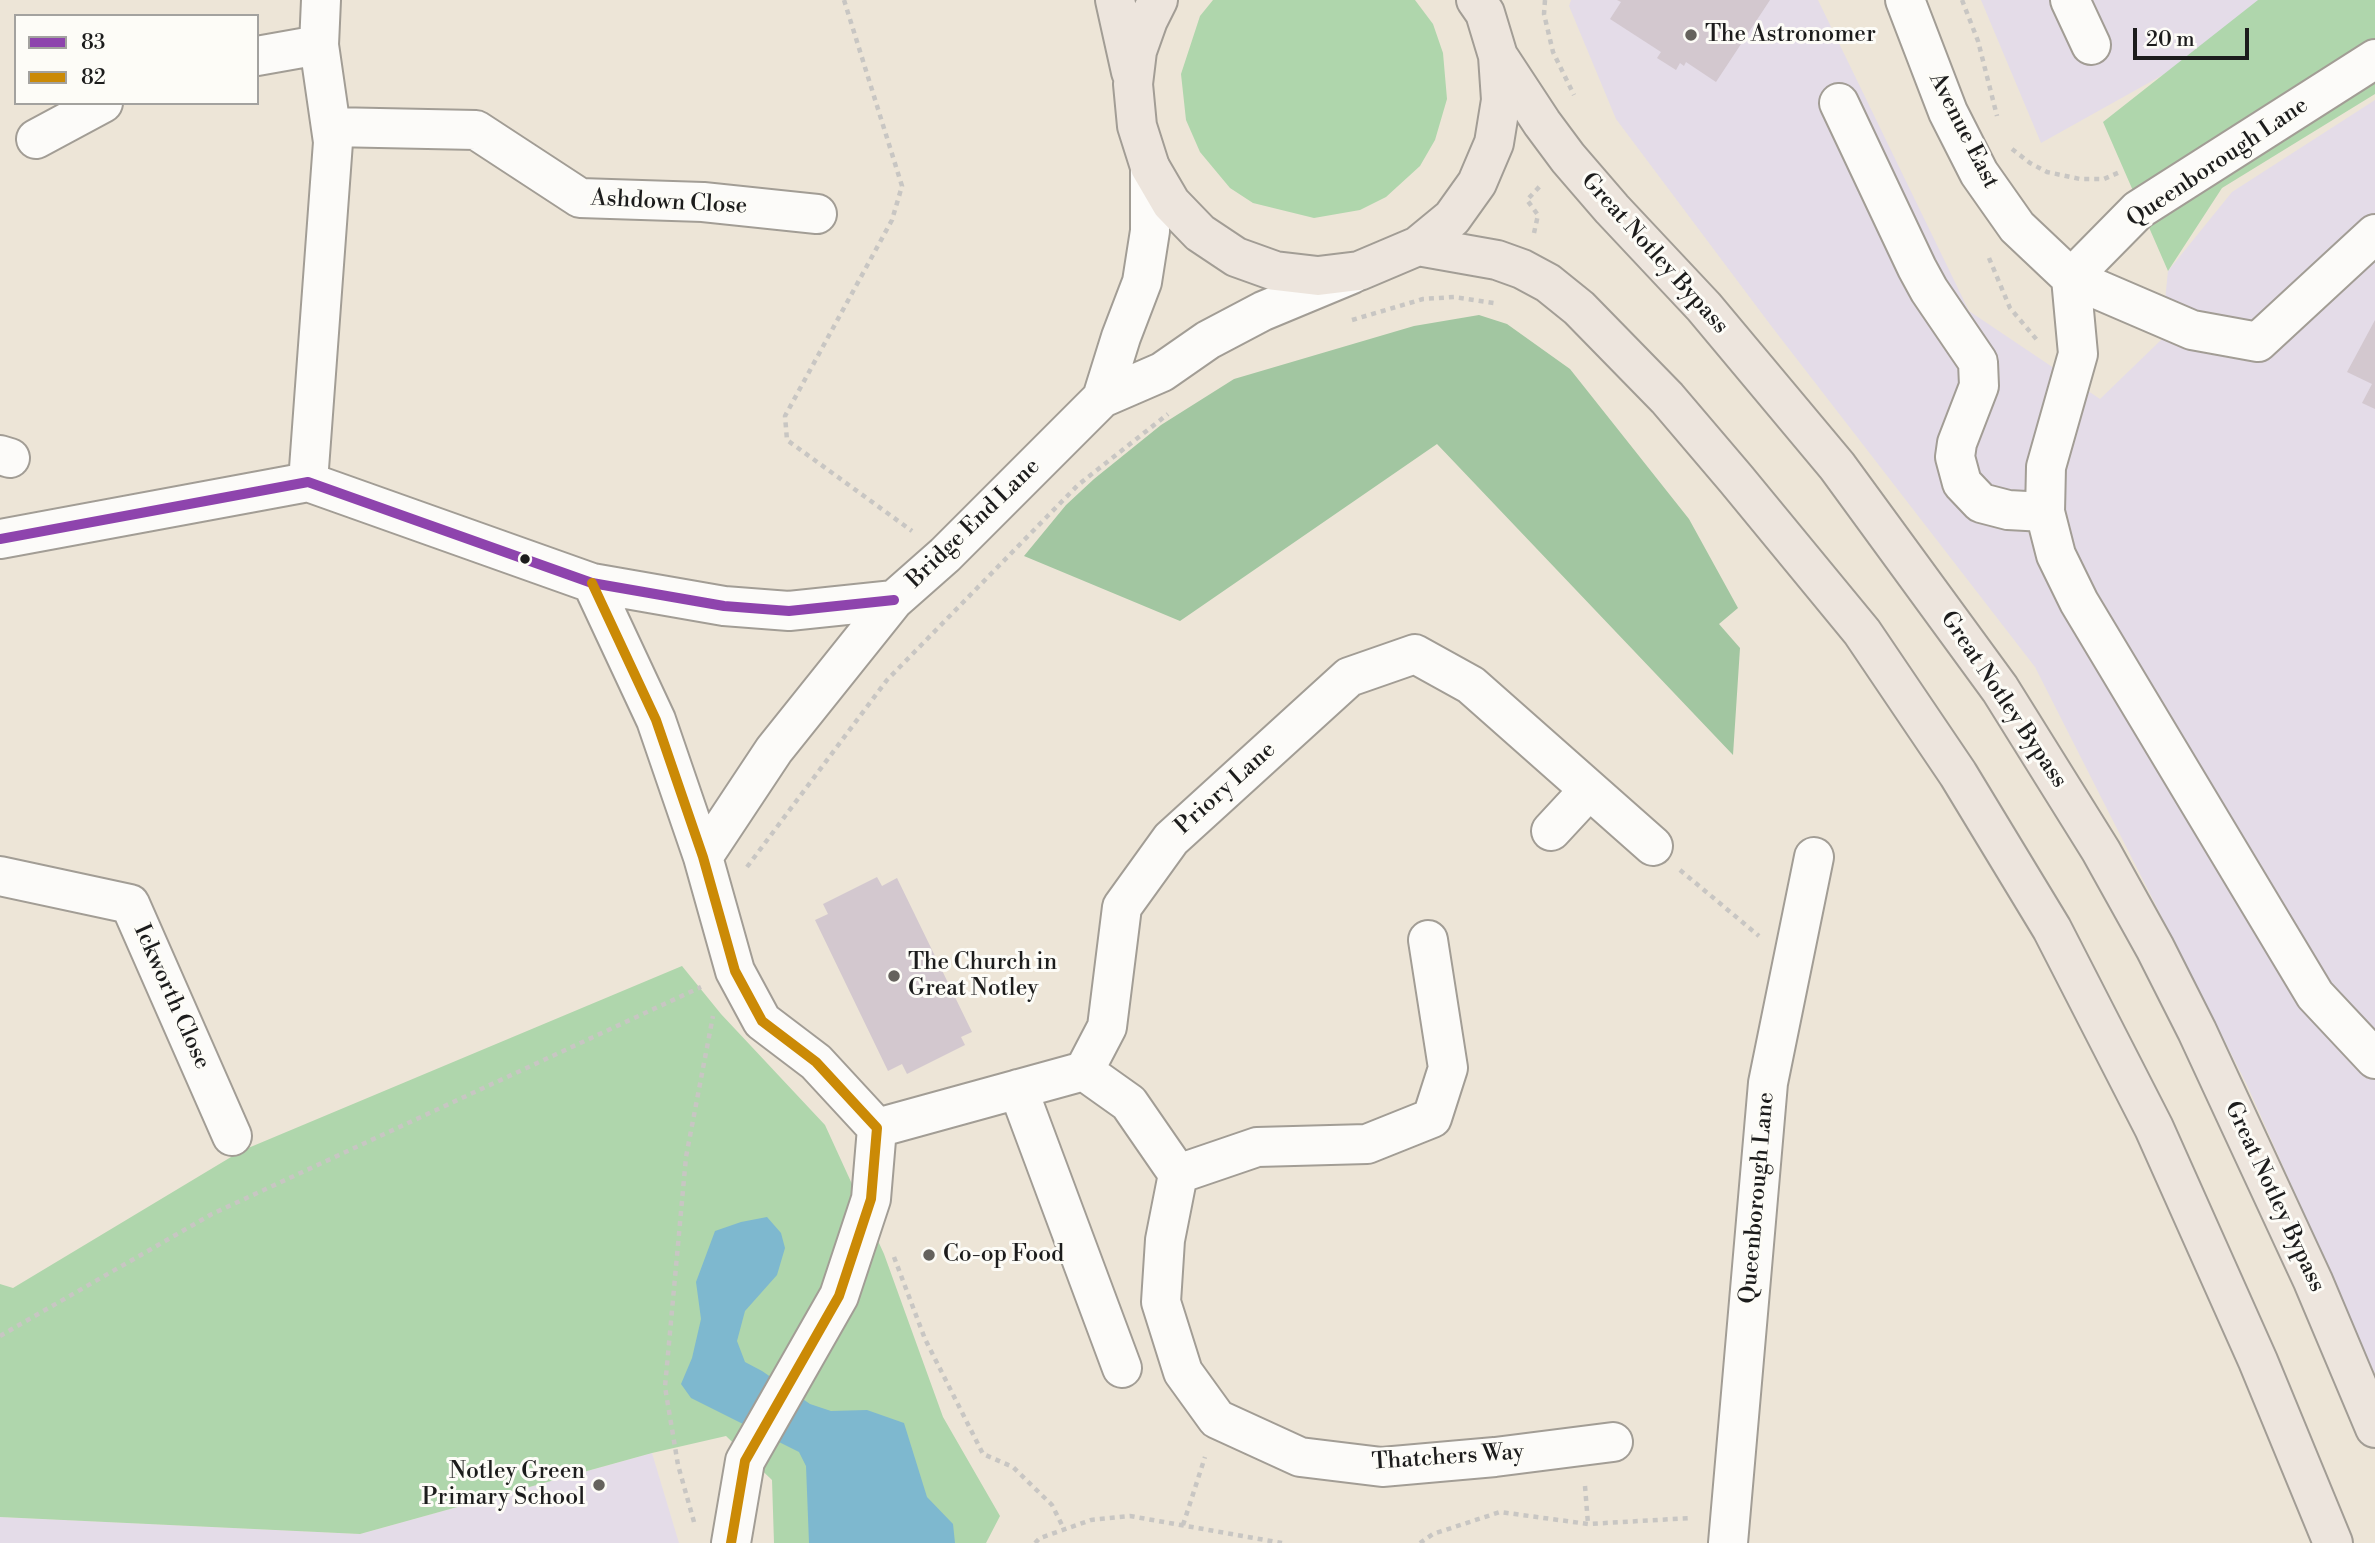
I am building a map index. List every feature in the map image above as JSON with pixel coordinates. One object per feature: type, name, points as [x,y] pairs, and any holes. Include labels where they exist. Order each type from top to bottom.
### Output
[{"type":"highway","points":[[1115,0],[1133,84],[1137,126],[1150,167],[1171,203],[1200,233],[1236,257],[1275,271],[1318,276],[1359,271],[1418,246],[1452,218],[1477,183],[1494,143],[1501,100],[1499,56],[1483,4]]},
{"type":"highway","points":[[1133,84],[1137,51],[1158,0]]},
{"type":"highway","name":"Great Notley Bypass","points":[[1499,56],[1542,124],[1568,158],[1704,307],[1837,466],[2008,700],[2101,851],[2173,984],[2314,1281],[2375,1429]]},
{"type":"highway","points":[[1418,246],[1497,260],[1522,269],[1548,283],[1578,308],[1667,398],[1862,632],[1958,774],[2052,929],[2154,1128],[2258,1361],[2333,1543]]},
{"type":"street","points":[[308,482],[333,142],[319,45],[321,0]]},
{"type":"street","name":"Avenue East","points":[[1905,0],[1948,112],[1979,173],[2017,227],[2071,278]]},
{"type":"street","points":[[2070,0],[2091,45]]},
{"type":"street","points":[[259,56],[319,45]]},
{"type":"street","name":"Queenborough Lane","points":[[2071,278],[2138,210],[2375,59]]},
{"type":"street","points":[[1839,103],[1917,268],[1979,362],[1979,386],[1955,457],[1962,482],[1981,503],[2008,510],[2045,512]]},
{"type":"street","points":[[36,139],[99,105]]},
{"type":"street","name":"Ashdown Close","points":[[331,127],[476,130],[580,198],[703,202],[817,214]]},
{"type":"street","name":"Bridge End Lane","points":[[1102,398],[1142,282],[1150,231],[1150,167]]},
{"type":"street","points":[[2375,234],[2258,342],[2192,330],[2071,278],[2078,354],[2046,467],[2045,512],[2056,555],[2079,602],[2301,972],[2315,995],[2375,1059]]},
{"type":"street","name":"Bridge End Lane","points":[[703,857],[774,750],[894,600],[945,555],[1102,398],[1161,372],[1208,340],[1263,311],[1359,271]]},
{"type":"street","points":[[0,539],[308,482],[592,583],[724,606],[789,611],[894,600]]},
{"type":"street","points":[[592,583],[656,720],[703,857],[735,971],[762,1021],[816,1062],[877,1128],[871,1199],[839,1296],[745,1461],[731,1543]]},
{"type":"street","name":"Priory Lane","points":[[1084,1071],[1107,1027],[1122,907],[1171,839],[1349,677],[1415,654],[1471,685],[1653,846]]},
{"type":"street","points":[[1552,831],[1589,790]]},
{"type":"street","name":"Queenborough Lane","points":[[1729,1529],[1768,1083],[1814,857]]},
{"type":"street","name":"Ickworth Close","points":[[0,876],[130,904],[232,1136]]},
{"type":"street","points":[[877,1128],[1084,1071],[1129,1103],[1178,1174],[1258,1147],[1367,1144],[1432,1118],[1448,1068],[1428,940]]},
{"type":"street","points":[[1018,1089],[1122,1368]]},
{"type":"street","name":"Thatchers Way","points":[[1178,1174],[1165,1240],[1161,1302],[1183,1372],[1217,1419],[1300,1457],[1382,1467],[1495,1457],[1613,1442]]},
{"type":"path","points":[[844,0],[902,187],[892,220],[785,416],[787,440],[945,555]]},
{"type":"path","points":[[1545,0],[1544,14],[1553,52],[1576,99]]},
{"type":"path","points":[[1962,0],[1978,41],[1998,120]]},
{"type":"path","points":[[2006,139],[2012,149],[2047,172],[2080,179],[2104,179],[2122,171]]},
{"type":"path","points":[[1342,323],[1423,299],[1454,297],[1500,304],[1522,269],[1538,215],[1527,200],[1568,158]]},
{"type":"path","points":[[746,869],[887,680],[1078,485],[1173,411]]},
{"type":"path","points":[[1653,846],[1792,964]]},
{"type":"path","points":[[0,1336],[212,1214],[712,982]]},
{"type":"path","points":[[696,1530],[678,1465],[665,1387],[686,1157],[714,1011]]},
{"type":"path","points":[[894,1254],[925,1339],[983,1454],[1013,1467],[1052,1505],[1065,1529]]},
{"type":"path","points":[[1183,1525],[1217,1419]]},
{"type":"path","points":[[1420,1543],[1433,1534],[1500,1512],[1588,1524],[1729,1529]]},
{"type":"path","points":[[1035,1543],[1040,1538],[1091,1520],[1130,1516],[1283,1543]]},
{"type":"shaded area","points":[[1571,0],[1818,0],[1969,311],[2100,399],[2161,340],[2168,271],[2232,192],[2375,100],[2375,1374],[2247,1085],[2035,667],[1772,327],[1616,119],[1569,6]]},
{"type":"shaded area","points":[[1981,0],[2297,0],[2041,143]]},
{"type":"shaded area","name":"Notley Green Primary School","points":[[652,1453],[679,1543],[0,1543],[0,1517],[360,1534]]},
{"type":"green space","points":[[1213,0],[1415,0],[1433,24],[1443,53],[1447,99],[1435,140],[1420,166],[1386,197],[1360,210],[1314,218],[1253,203],[1230,188],[1200,152],[1186,120],[1181,74],[1200,16]]},
{"type":"green space","points":[[2258,0],[2375,0],[2375,94],[2222,188],[2168,271],[2103,122]]},
{"type":"green space","points":[[1479,315],[1507,324],[1570,369],[1689,519],[1738,608],[1719,624],[1740,648],[1733,755],[1437,444],[1180,621],[1024,556],[1066,505],[1094,479],[1161,425],[1234,379],[1414,326]]},
{"type":"green space","points":[[682,966],[721,1014],[825,1125],[884,1254],[943,1417],[1000,1516],[986,1543],[774,1543],[772,1480],[726,1436],[652,1453],[360,1534],[0,1517],[0,1284],[13,1288],[241,1151]]},
{"type":"water","points":[[767,1217],[781,1233],[785,1248],[777,1275],[745,1311],[737,1341],[745,1362],[810,1404],[831,1411],[867,1410],[904,1423],[927,1497],[953,1524],[955,1543],[809,1543],[806,1466],[799,1452],[691,1398],[681,1384],[692,1358],[701,1319],[696,1282],[715,1231]]},
{"type":"building","name":"The Astronomer","points":[[1617,0],[1770,0],[1716,82],[1686,62],[1684,66],[1680,63],[1676,70],[1657,58],[1661,52],[1610,19],[1621,2]]},
{"type":"building","points":[[2375,320],[2375,409],[2362,403],[2372,384],[2347,372]]},
{"type":"building","name":"The Church in Great Notley","points":[[877,877],[882,886],[897,878],[972,1032],[961,1037],[965,1045],[907,1074],[902,1064],[888,1071],[815,920],[828,914],[823,904]]},
{"type":"transit line","name":"83","points":[[0,539],[308,482],[592,583],[724,606],[789,611],[894,600]]},
{"type":"transit line","name":"82","points":[[592,583],[656,720],[703,857],[735,971],[762,1021],[816,1062],[877,1128],[871,1199],[839,1296],[745,1461],[731,1543]]},
{"type":"place","name":"The Astronomer","points":[[1691,35]]},
{"type":"place","name":"The Church in Great Notley","points":[[894,976]]},
{"type":"place","name":"Co-op Food","points":[[929,1255]]},
{"type":"place","name":"Notley Green Primary School","points":[[599,1485]]}]
